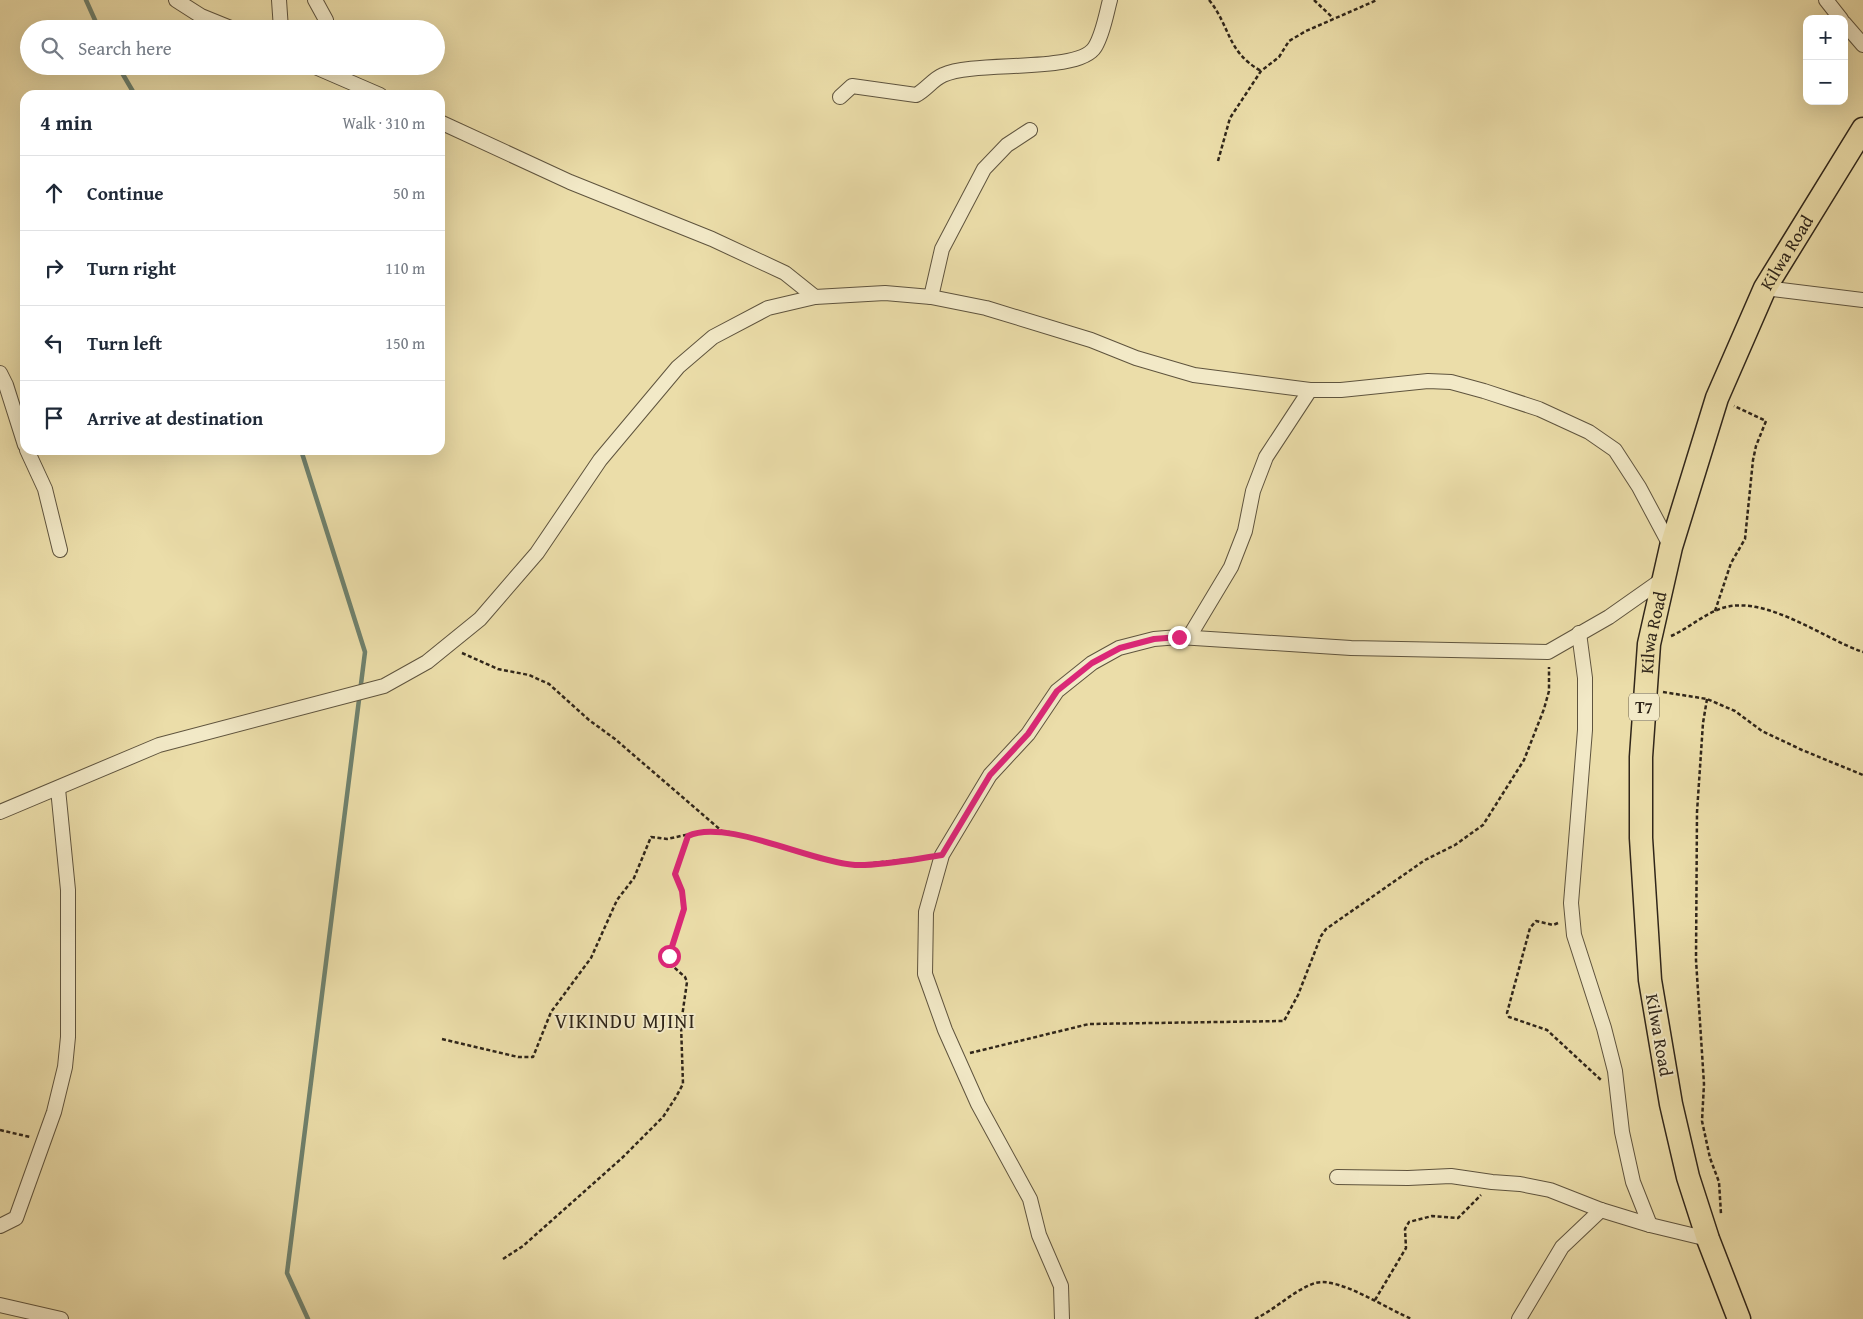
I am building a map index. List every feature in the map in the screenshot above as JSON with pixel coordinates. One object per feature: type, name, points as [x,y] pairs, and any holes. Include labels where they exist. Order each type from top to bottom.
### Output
[{"type":"highway","name":"Kilwa Road","points":[[1739,1319],[1708,1239],[1688,1177],[1671,1104],[1650,980],[1640,838],[1641,757],[1649,644],[1670,547],[1717,398],[1765,288],[1863,129]]},
{"type":"street","points":[[176,0],[211,20]]},
{"type":"street","points":[[279,0],[280,20]]},
{"type":"street","points":[[315,0],[326,20]]},
{"type":"street","points":[[840,97],[852,86],[916,95],[943,75],[1005,65],[1047,64],[1078,60],[1095,49],[1110,0]]},
{"type":"street","points":[[1826,0],[1838,15]]},
{"type":"street","points":[[1848,28],[1863,45]]},
{"type":"street","points":[[341,75],[370,90]]},
{"type":"street","points":[[445,124],[570,182],[712,239],[785,273],[815,297]]},
{"type":"street","points":[[931,297],[942,249],[984,170],[1007,145],[1030,130]]},
{"type":"street","points":[[1765,288],[1863,300]]},
{"type":"street","points":[[0,812],[58,789],[159,744],[341,699],[384,686],[427,662],[480,618],[537,553],[600,460],[678,367],[713,337],[768,308],[815,297],[885,293],[931,297],[986,308],[1039,323],[1091,340],[1136,358],[1194,375],[1310,390],[1341,390],[1428,381],[1451,382],[1540,409],[1588,432],[1615,450],[1639,487],[1670,547]]},
{"type":"street","points":[[0,373],[20,429]]},
{"type":"street","points":[[1188,637],[1231,566],[1245,532],[1253,491],[1266,457],[1274,441],[1310,390]]},
{"type":"street","points":[[29,455],[46,490],[60,550]]},
{"type":"street","points":[[1062,1319],[1061,1286],[1039,1235],[1030,1199],[978,1104],[956,1056],[925,974],[926,912],[942,855],[990,775],[1028,734],[1057,691],[1092,663],[1120,648],[1154,639],[1188,637],[1351,648],[1548,652],[1609,617],[1663,579]]},
{"type":"street","points":[[1579,633],[1585,678],[1585,730],[1571,903],[1574,935],[1598,1005],[1615,1071],[1622,1132],[1633,1182],[1650,1225]]},
{"type":"street","points":[[0,1226],[16,1218],[61,1090],[68,1037],[68,890],[58,789]]},
{"type":"street","points":[[1337,1177],[1408,1178],[1451,1176],[1520,1184],[1550,1190],[1601,1210],[1650,1225],[1708,1239]]},
{"type":"street","points":[[1518,1319],[1562,1247],[1601,1210]]},
{"type":"street","points":[[0,1305],[61,1319]]},
{"type":"path","points":[[1209,0],[1218,11],[1238,54],[1261,71]]},
{"type":"path","points":[[1314,0],[1334,18]]},
{"type":"path","points":[[1218,161],[1230,118],[1261,71],[1279,57],[1288,41],[1334,18],[1377,0]]},
{"type":"path","points":[[1715,611],[1731,563],[1745,539],[1753,460],[1756,446],[1766,421],[1717,398]]},
{"type":"path","points":[[1649,644],[1690,627],[1715,611],[1733,606],[1750,606],[1772,611],[1863,652]]},
{"type":"path","points":[[446,646],[498,669],[529,675],[549,684],[724,833]]},
{"type":"path","points":[[956,1056],[1089,1024],[1284,1021],[1298,995],[1321,936],[1326,929],[1424,860],[1455,845],[1483,825],[1524,760],[1544,709],[1549,691],[1548,652]]},
{"type":"path","points":[[1646,688],[1707,699],[1735,710],[1770,735],[1863,775]]},
{"type":"path","points":[[1707,699],[1703,724],[1698,812],[1696,960],[1704,1084],[1702,1120],[1710,1158],[1719,1182],[1721,1218]]},
{"type":"path","points":[[442,1039],[452,1039],[518,1057],[533,1057],[551,1012],[591,958],[617,900],[634,878],[650,838],[667,840],[695,833],[724,833],[810,856],[855,865],[942,855]]},
{"type":"path","points":[[503,1259],[523,1246],[622,1158],[663,1116],[683,1084],[681,1024],[687,982],[685,977],[668,962],[684,909],[682,891],[675,874],[688,836]]},
{"type":"path","points":[[1571,903],[1566,918],[1553,924],[1536,922],[1530,928],[1507,1013],[1509,1017],[1547,1030],[1619,1097]]},
{"type":"path","points":[[0,1130],[44,1140]]},
{"type":"path","points":[[1375,1300],[1406,1248],[1405,1229],[1409,1222],[1432,1216],[1458,1218],[1464,1214],[1492,1182]]},
{"type":"path","points":[[1255,1319],[1281,1305],[1292,1294],[1316,1283],[1343,1288],[1375,1300],[1412,1319]]},
{"type":"waterway","points":[[86,0],[95,20]]},
{"type":"waterway","points":[[123,75],[132,90]]},
{"type":"waterway","points":[[303,455],[365,652],[287,1273],[308,1319]]},
{"type":"district","name":"VIKINDU MJINI","points":[[625,1021]]},
{"type":"route","points":[[669,956],[684,909],[681,887],[676,881],[675,874],[688,836],[695,833],[729,832],[810,856],[855,865],[942,855],[990,775],[1028,734],[1057,691],[1092,663],[1120,648],[1154,639],[1179,637]]}]
